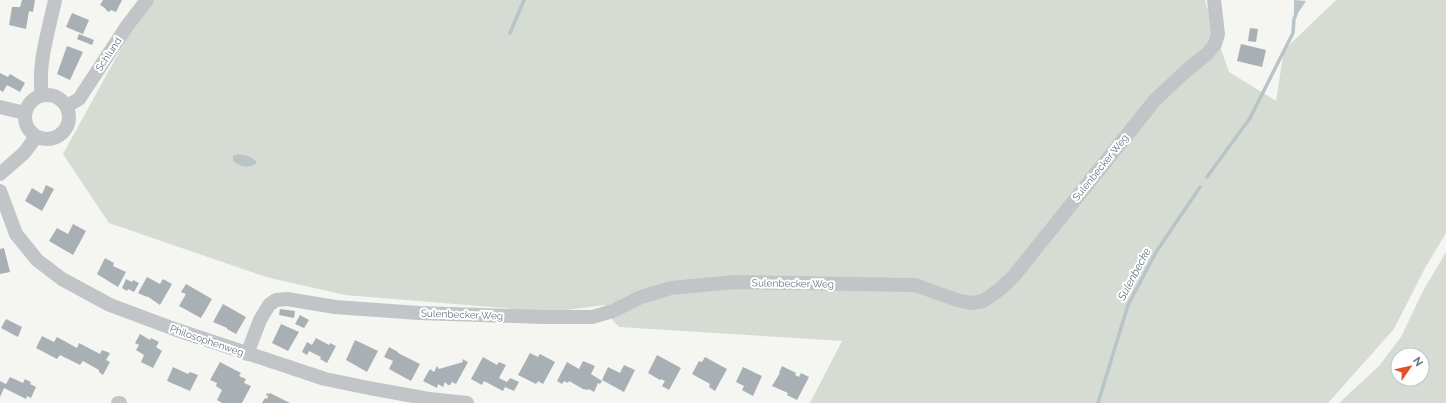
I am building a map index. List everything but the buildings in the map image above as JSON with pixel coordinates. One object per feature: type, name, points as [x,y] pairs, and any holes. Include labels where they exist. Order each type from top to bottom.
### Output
[{"type":"street","points":[[42,94],[40,81],[49,25],[55,0]]},
{"type":"street","name":"Schlund","points":[[67,106],[79,99],[127,26],[147,0]]},
{"type":"street","name":"Sulenbecker Weg","points":[[247,354],[260,320],[269,305],[276,300],[287,299],[335,307],[420,313],[592,317],[613,311],[642,297],[671,288],[735,282],[915,285],[957,300],[971,303],[984,301],[1013,277],[1155,100],[1187,70],[1207,54],[1215,44],[1218,34],[1214,0]]},
{"type":"street","points":[[42,94],[52,95],[61,99],[67,106],[70,117],[67,128],[61,135],[53,139],[44,140],[36,137],[29,130],[25,122],[25,112],[28,104],[34,98],[42,94]]},
{"type":"street","points":[[0,107],[25,112]]},
{"type":"street","points":[[0,174],[24,154],[36,137]]},
{"type":"street","name":"Philosophenweg","points":[[0,191],[16,234],[37,260],[62,279],[110,305],[247,354],[325,378],[429,399],[467,403]]},
{"type":"shaded area","points":[[154,0],[1205,0],[1229,72],[1276,101],[1284,50],[1336,0],[1446,0],[1446,233],[1425,268],[1394,329],[1328,403],[810,403],[842,341],[619,327],[608,315],[605,305],[551,312],[345,295],[266,277],[109,223],[63,154],[129,34]]},
{"type":"shaded area","points":[[1294,0],[1306,1],[1294,19]]},
{"type":"shaded area","points":[[238,154],[251,158],[257,163],[248,167],[239,165],[233,161],[233,156]]},
{"type":"shaded area","points":[[1446,252],[1446,403],[1339,403],[1379,366],[1390,352],[1390,387],[1430,387],[1430,347],[1393,347],[1401,337],[1423,291]]},
{"type":"waterway","name":"Sulenbecke","points":[[510,33],[524,0]]},
{"type":"waterway","name":"Sulenbecke","points":[[1207,177],[1250,118],[1293,33],[1296,14]]},
{"type":"waterway","name":"Sulenbecke","points":[[1098,403],[1128,305],[1156,252],[1200,187]]}]
